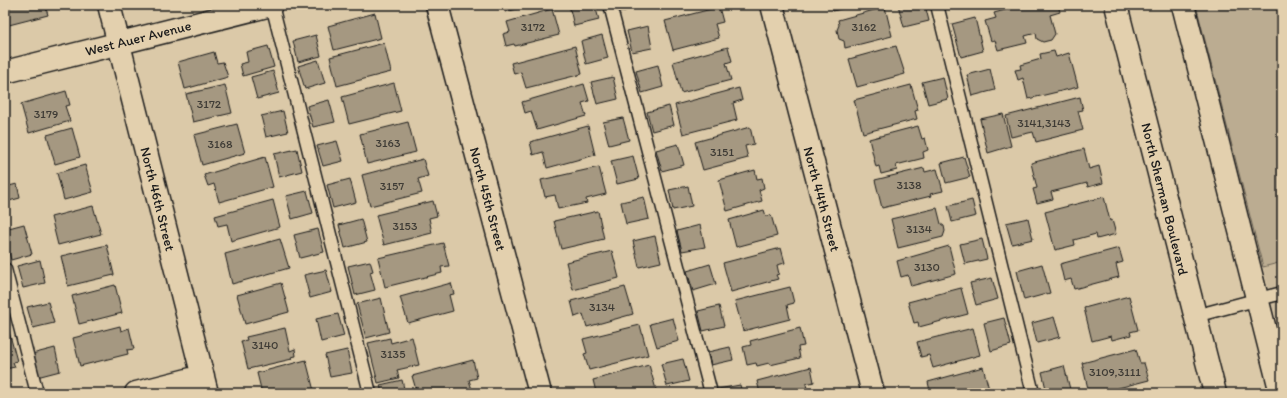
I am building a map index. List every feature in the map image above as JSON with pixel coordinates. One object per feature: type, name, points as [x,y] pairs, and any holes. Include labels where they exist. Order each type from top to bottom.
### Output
[{"type":"street","name":"North 46th Street","points":[[109,5],[205,385]]},
{"type":"street","name":"West Auer Avenue","points":[[5,72],[272,5]]},
{"type":"street","name":"North 45th Street","points":[[437,5],[540,393]]},
{"type":"street","name":"North 44th Street","points":[[772,5],[873,393]]},
{"type":"street","name":"North Sherman Boulevard","points":[[1116,5],[1215,393]]},
{"type":"street","points":[[1183,5],[1281,390]]},
{"type":"street","points":[[136,393],[205,385]]},
{"type":"lane","points":[[272,5],[370,393]]},
{"type":"lane","points":[[610,5],[710,393]]},
{"type":"lane","points":[[937,5],[1033,393]]},
{"type":"lane","points":[[5,270],[37,393]]},
{"type":"lane","points":[[1195,316],[1282,293]]},
{"type":"shaded area","points":[[1196,5],[1282,5],[1282,262],[1263,267]]},
{"type":"shaded area","points":[[1282,262],[1282,343],[1263,267]]},
{"type":"building","points":[[5,5],[45,5],[48,15],[5,26]]},
{"type":"building","points":[[504,5],[534,5],[505,12]]},
{"type":"building","points":[[569,5],[595,5],[599,20],[574,26]]},
{"type":"building","points":[[619,5],[643,5],[643,6],[621,12]]},
{"type":"building","points":[[659,5],[681,5],[661,10]]},
{"type":"building","points":[[830,5],[856,5],[833,11],[832,6]]},
{"type":"building","points":[[898,5],[925,5],[929,21],[904,27]]},
{"type":"building","points":[[1024,5],[1058,5],[1060,12],[1050,15],[1055,34],[1051,40],[1043,42],[1037,39],[1036,33],[1025,36],[1027,43],[998,50],[995,40],[991,41],[985,21],[996,18],[994,13]]},
{"type":"building","points":[[719,7],[723,22],[715,24],[719,38],[673,50],[665,21]]},
{"type":"building","points":[[885,7],[892,36],[845,48],[844,41],[839,39],[837,30],[839,25],[838,20]]},
{"type":"building","points":[[552,9],[559,35],[515,46],[514,44],[506,46],[503,34],[510,32],[507,22]]},
{"type":"building","points":[[375,13],[381,38],[334,50],[328,26]]},
{"type":"building","points":[[975,18],[983,51],[961,57],[952,24]]},
{"type":"building","points":[[648,26],[652,48],[632,52],[627,31]]},
{"type":"building","points":[[316,35],[321,56],[298,62],[293,41]]},
{"type":"building","points":[[602,35],[608,58],[586,64],[581,41]]},
{"type":"building","points":[[384,43],[391,72],[337,86],[330,57]]},
{"type":"building","points":[[268,46],[274,67],[243,76],[240,64],[248,62],[246,52]]},
{"type":"building","points":[[575,46],[582,74],[526,88],[521,72],[514,74],[511,63]]},
{"type":"building","points":[[896,46],[905,74],[857,87],[849,59]]},
{"type":"building","points":[[728,47],[732,61],[726,63],[731,80],[681,93],[673,62]]},
{"type":"building","points":[[1054,51],[1056,57],[1069,53],[1078,87],[1028,99],[1023,78],[1018,80],[1015,70],[1021,69],[1020,65],[1041,59],[1040,54]]},
{"type":"building","points":[[214,52],[217,63],[223,62],[228,77],[185,89],[178,62]]},
{"type":"building","points":[[318,60],[325,83],[305,89],[298,66]]},
{"type":"building","points":[[658,65],[663,87],[642,93],[636,71]]},
{"type":"building","points":[[990,69],[995,90],[972,96],[967,75]]},
{"type":"building","points":[[273,71],[279,93],[257,99],[251,77]]},
{"type":"building","points":[[613,77],[618,99],[597,104],[591,82]]},
{"type":"building","points":[[943,77],[948,99],[928,104],[922,82]]},
{"type":"building","points":[[394,83],[401,111],[349,124],[342,97]]},
{"type":"building","points":[[584,84],[589,101],[582,103],[586,116],[537,130],[531,111],[525,113],[522,102]]},
{"type":"building","points":[[225,85],[232,113],[193,122],[186,94]]},
{"type":"building","points":[[911,85],[918,110],[915,111],[917,119],[863,133],[854,100]]},
{"type":"building","points":[[739,88],[742,100],[733,103],[737,120],[683,134],[675,105]]},
{"type":"building","points":[[66,91],[70,105],[65,106],[70,121],[29,133],[21,104]]},
{"type":"building","points":[[1080,97],[1083,110],[1078,111],[1083,130],[1036,142],[1033,132],[1011,137],[1006,116]]},
{"type":"building","points":[[329,100],[335,122],[313,127],[307,106]]},
{"type":"building","points":[[669,106],[674,125],[652,131],[647,112]]},
{"type":"building","points":[[283,111],[288,132],[266,137],[261,116]]},
{"type":"building","points":[[1003,114],[1011,146],[988,153],[980,119]]},
{"type":"building","points":[[623,118],[629,140],[609,145],[603,122]]},
{"type":"building","points":[[408,122],[416,152],[367,164],[360,134]]},
{"type":"building","points":[[237,124],[245,153],[202,165],[194,135]]},
{"type":"building","points":[[588,126],[595,155],[547,168],[543,152],[533,155],[530,142]]},
{"type":"building","points":[[918,126],[922,139],[925,138],[928,150],[923,152],[924,158],[896,165],[897,170],[881,174],[879,166],[876,167],[869,139]]},
{"type":"building","points":[[750,127],[754,144],[745,146],[748,158],[703,170],[695,142]]},
{"type":"building","points":[[72,128],[80,157],[55,164],[47,135]]},
{"type":"building","points":[[337,141],[343,161],[323,166],[317,146]]},
{"type":"building","points":[[5,143],[9,156],[5,157]]},
{"type":"building","points":[[678,144],[684,165],[662,171],[656,150]]},
{"type":"building","points":[[297,149],[302,171],[279,177],[274,154]]},
{"type":"building","points":[[1084,149],[1089,169],[1099,166],[1103,183],[1088,187],[1087,183],[1051,192],[1053,199],[1037,203],[1033,189],[1037,188],[1031,163]]},
{"type":"building","points":[[633,156],[639,179],[617,184],[611,161]]},
{"type":"building","points":[[265,157],[273,187],[219,202],[214,184],[208,186],[204,175]]},
{"type":"building","points":[[964,157],[970,177],[946,183],[941,163]]},
{"type":"building","points":[[423,159],[428,176],[418,179],[422,193],[370,206],[362,175]]},
{"type":"building","points":[[85,165],[93,192],[64,200],[57,173]]},
{"type":"building","points":[[599,167],[606,194],[586,199],[587,203],[558,209],[555,195],[545,197],[541,180]]},
{"type":"building","points":[[924,168],[925,172],[937,169],[943,191],[930,194],[931,196],[882,208],[875,180]]},
{"type":"building","points":[[755,170],[757,179],[762,178],[764,188],[759,190],[762,201],[727,211],[719,180]]},
{"type":"building","points":[[350,179],[356,202],[333,208],[327,185]]},
{"type":"building","points":[[17,184],[20,198],[5,202],[5,187]]},
{"type":"building","points":[[688,186],[692,206],[673,210],[669,190]]},
{"type":"building","points":[[307,191],[313,213],[292,219],[286,196]]},
{"type":"building","points":[[644,197],[649,219],[626,224],[621,202]]},
{"type":"building","points":[[1104,197],[1110,221],[1112,220],[1116,234],[1097,239],[1096,234],[1074,240],[1075,245],[1055,250],[1045,212]]},
{"type":"building","points":[[273,200],[280,227],[231,241],[227,224],[218,226],[215,216]]},
{"type":"building","points":[[972,200],[976,216],[952,222],[948,206]]},
{"type":"building","points":[[433,201],[437,216],[429,218],[432,233],[384,245],[376,215]]},
{"type":"building","points":[[93,206],[101,234],[58,245],[51,217]]},
{"type":"building","points":[[937,208],[941,224],[944,226],[945,231],[943,237],[898,248],[891,219]]},
{"type":"building","points":[[764,210],[766,216],[771,215],[777,236],[736,247],[729,220]]},
{"type":"building","points":[[598,211],[604,239],[561,249],[554,221]]},
{"type":"building","points":[[1028,218],[1033,239],[1012,244],[1006,223]]},
{"type":"building","points":[[361,219],[367,242],[345,248],[339,225]]},
{"type":"building","points":[[24,224],[32,254],[11,260],[5,238],[5,229]]},
{"type":"building","points":[[700,225],[705,247],[682,251],[677,231]]},
{"type":"building","points":[[318,229],[324,252],[300,258],[294,235]]},
{"type":"building","points":[[655,236],[661,262],[639,267],[633,241]]},
{"type":"building","points":[[280,239],[289,268],[232,284],[225,254]]},
{"type":"building","points":[[982,239],[987,259],[965,264],[960,244]]},
{"type":"building","points":[[443,243],[449,266],[441,267],[442,273],[385,287],[378,258]]},
{"type":"building","points":[[107,245],[114,275],[68,286],[61,256]]},
{"type":"building","points":[[949,246],[956,274],[911,286],[908,275],[901,277],[897,261]]},
{"type":"building","points":[[781,248],[785,263],[777,265],[779,274],[776,275],[778,279],[731,292],[723,263]]},
{"type":"building","points":[[1119,248],[1123,262],[1116,264],[1119,277],[1074,289],[1071,279],[1064,281],[1060,264]]},
{"type":"building","points":[[612,251],[619,278],[573,290],[566,262]]},
{"type":"building","points":[[40,260],[45,283],[23,288],[17,266]]},
{"type":"building","points":[[370,261],[373,271],[370,272],[375,290],[355,295],[348,266]]},
{"type":"building","points":[[710,264],[716,284],[693,291],[687,271]]},
{"type":"building","points":[[1042,264],[1050,293],[1024,300],[1017,271]]},
{"type":"building","points":[[326,270],[332,292],[310,298],[304,275]]},
{"type":"building","points":[[992,278],[998,299],[976,305],[970,283]]},
{"type":"building","points":[[281,283],[289,312],[245,324],[237,295]]},
{"type":"building","points":[[451,283],[454,294],[449,295],[453,311],[408,323],[400,297]]},
{"type":"building","points":[[115,285],[122,313],[79,324],[72,296]]},
{"type":"building","points":[[625,287],[633,314],[587,327],[583,314],[575,317],[571,301]]},
{"type":"building","points":[[790,287],[794,303],[787,305],[790,319],[743,331],[735,301]]},
{"type":"building","points":[[961,288],[968,314],[919,327],[918,322],[914,323],[908,302]]},
{"type":"building","points":[[1129,296],[1138,330],[1130,332],[1131,335],[1112,340],[1111,336],[1092,341],[1084,308]]},
{"type":"building","points":[[381,298],[389,332],[366,338],[357,304]]},
{"type":"building","points":[[48,302],[54,323],[33,328],[27,307]]},
{"type":"building","points":[[719,306],[724,326],[703,331],[698,311]]},
{"type":"building","points":[[338,314],[344,336],[321,342],[316,319]]},
{"type":"building","points":[[5,317],[17,361],[13,362],[15,367],[5,369]]},
{"type":"building","points":[[1054,317],[1060,337],[1037,343],[1032,323]]},
{"type":"building","points":[[673,318],[679,341],[657,347],[650,324]]},
{"type":"building","points":[[1004,318],[1011,345],[991,351],[984,323]]},
{"type":"building","points":[[640,325],[648,355],[589,370],[584,354],[587,353],[583,339]]},
{"type":"building","points":[[120,326],[121,331],[129,328],[134,349],[127,350],[128,354],[80,366],[73,338]]},
{"type":"building","points":[[285,328],[290,351],[295,349],[296,356],[291,357],[292,359],[248,369],[241,341],[247,340],[246,337]]},
{"type":"building","points":[[800,328],[804,346],[798,347],[800,358],[770,365],[769,363],[757,366],[756,363],[747,365],[743,347],[751,345],[750,341]]},
{"type":"building","points":[[973,328],[980,355],[933,368],[929,355],[921,357],[917,342]]},
{"type":"building","points":[[412,337],[419,365],[397,370],[399,378],[378,383],[368,343],[390,338],[391,343]]},
{"type":"building","points":[[730,347],[733,360],[711,365],[708,352]]},
{"type":"building","points":[[55,348],[60,371],[37,377],[32,354]]},
{"type":"building","points":[[1136,349],[1140,363],[1144,363],[1149,380],[1099,393],[1089,393],[1082,363]]},
{"type":"building","points":[[347,350],[352,373],[330,377],[325,355]]},
{"type":"building","points":[[683,359],[689,381],[667,386],[661,364]]},
{"type":"building","points":[[306,360],[314,391],[308,393],[262,393],[257,373]]},
{"type":"building","points":[[473,360],[477,378],[469,380],[473,393],[417,393],[412,376]]},
{"type":"building","points":[[649,365],[657,393],[594,393],[596,392],[593,380]]},
{"type":"building","points":[[1064,366],[1071,393],[1047,393],[1042,372]]},
{"type":"building","points":[[811,367],[814,382],[806,384],[808,393],[760,393],[757,381]]},
{"type":"building","points":[[983,367],[990,393],[937,393],[936,389],[930,391],[928,382]]},
{"type":"building","points":[[402,380],[405,393],[382,393],[380,385]]},
{"type":"building","points":[[740,385],[742,393],[719,393],[718,389]]}]
